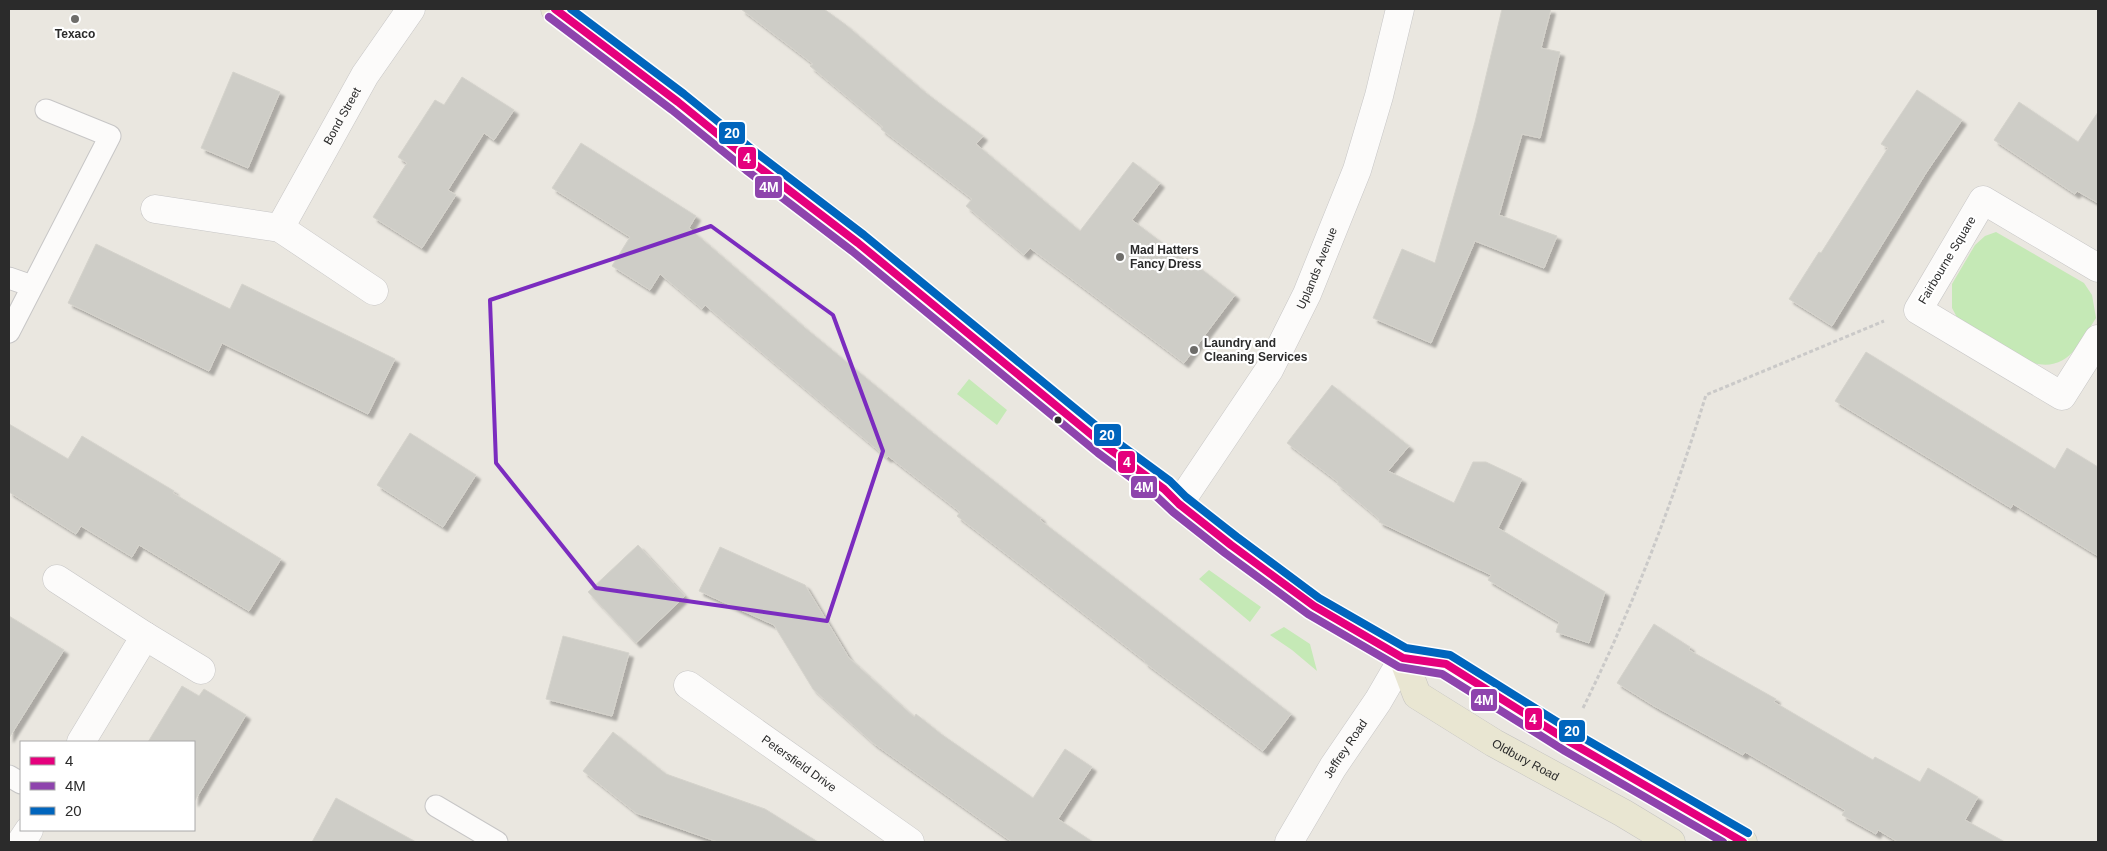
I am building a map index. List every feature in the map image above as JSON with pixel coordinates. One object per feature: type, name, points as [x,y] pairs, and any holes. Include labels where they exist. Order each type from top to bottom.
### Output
[{"type":"main road","points":[[555,9],[678,102],[752,162],[858,243],[1044,397],[1164,489],[1179,504],[1314,606],[1403,658],[1446,664],[1565,739],[1743,842]]},
{"type":"main road","name":"Oldbury Road","points":[[1403,658],[1417,695],[1494,743],[1623,813],[1671,842]]},
{"type":"street","name":"Bond Street","points":[[280,228],[365,75],[411,9]]},
{"type":"street","name":"Uplands Avenue","points":[[1179,504],[1269,370],[1307,294],[1357,170],[1379,96],[1400,9]]},
{"type":"street","name":"Fairbourne Square","points":[[2097,343],[2062,396],[1918,310],[1983,200],[2098,268]]},
{"type":"street","points":[[155,209],[280,228],[374,291]]},
{"type":"street","points":[[57,579],[144,636],[202,670]]},
{"type":"street","points":[[82,741],[144,636]]},
{"type":"street","name":"Jeffrey Road","points":[[1289,842],[1333,767],[1378,701],[1403,658]]},
{"type":"street","name":"Petersfield Drive","points":[[688,685],[910,842]]},
{"type":"street","points":[[21,842],[28,831]]},
{"type":"lane","points":[[9,332],[110,136],[46,110]]},
{"type":"lane","points":[[9,278],[32,286]]},
{"type":"lane","points":[[9,776],[20,782]]},
{"type":"lane","points":[[436,806],[497,842]]},
{"type":"path","points":[[1565,739],[1583,708],[1616,640],[1682,472],[1706,395],[1892,318],[1918,310]]},
{"type":"highlighted area","points":[[711,226],[833,315],[883,451],[827,621],[596,588],[496,463],[490,300]]},
{"type":"green space","points":[[1996,232],[2084,283],[2092,295],[2096,318],[2078,346],[2064,359],[2045,365],[2033,363],[1959,321],[1952,308],[1952,284],[1975,245],[1985,236]]},
{"type":"green space","points":[[969,379],[1007,410],[997,425],[957,394]]},
{"type":"green space","points":[[1209,570],[1261,607],[1250,622],[1199,579]]},
{"type":"green space","points":[[1284,627],[1310,644],[1317,671],[1270,635]]},
{"type":"building","points":[[741,9],[824,9],[846,25],[926,93],[983,136],[976,144],[1080,231],[1133,162],[1160,183],[1132,220],[1185,260],[1187,258],[1235,295],[1184,363],[1030,248],[1024,255],[966,206],[972,199],[881,129],[883,127],[810,66],[813,64]]},
{"type":"building","points":[[1502,9],[1551,9],[1541,48],[1560,52],[1540,138],[1522,134],[1499,215],[1557,236],[1544,268],[1475,241],[1431,343],[1373,318],[1402,249],[1435,263],[1475,122]]},
{"type":"building","points":[[233,72],[280,92],[248,168],[201,148]]},
{"type":"building","points":[[462,77],[514,110],[494,140],[484,133],[448,190],[456,195],[422,248],[373,217],[407,163],[398,157],[435,100],[444,105]]},
{"type":"building","points":[[1917,90],[1962,120],[1926,173],[1832,326],[1789,299],[1819,252],[1821,253],[1888,148],[1881,144]]},
{"type":"building","points":[[2019,102],[2078,142],[2098,112],[2098,203],[2077,191],[2075,194],[1994,140]]},
{"type":"building","points":[[581,143],[696,216],[689,228],[804,327],[933,433],[1041,518],[1040,520],[1291,714],[1263,751],[1144,662],[957,516],[960,512],[888,456],[887,458],[705,305],[702,309],[660,274],[650,290],[612,266],[630,237],[552,188]]},
{"type":"building","points":[[96,244],[230,309],[242,284],[395,359],[368,414],[222,343],[209,371],[68,303]]},
{"type":"building","points":[[1866,352],[2055,469],[2067,448],[2098,467],[2098,556],[2013,504],[2011,508],[1835,401]]},
{"type":"building","points":[[1332,385],[1409,446],[1388,471],[1454,503],[1473,462],[1486,462],[1522,479],[1498,528],[1605,592],[1589,643],[1556,632],[1559,622],[1488,580],[1491,575],[1379,522],[1379,519],[1337,484],[1338,482],[1287,443]]},
{"type":"building","points":[[9,424],[68,459],[82,436],[174,491],[173,493],[281,559],[249,611],[139,545],[132,557],[81,526],[76,534],[9,492]]},
{"type":"building","points":[[410,433],[476,475],[443,527],[377,485]]},
{"type":"building","points":[[638,545],[685,596],[636,643],[588,592]]},
{"type":"building","points":[[720,547],[805,585],[849,658],[914,717],[916,714],[941,734],[1033,798],[1065,749],[1092,767],[1058,819],[1093,842],[1012,842],[873,743],[813,689],[774,625],[699,591]]},
{"type":"building","points":[[9,616],[64,650],[9,738]]},
{"type":"building","points":[[1654,624],[1690,647],[1689,650],[1776,699],[1774,702],[1873,760],[1875,757],[1920,782],[1928,768],[1978,797],[1965,820],[2005,842],[1898,842],[1878,830],[1876,834],[1842,815],[1845,810],[1745,752],[1743,755],[1654,706],[1617,683]]},
{"type":"building","points":[[563,636],[629,653],[612,716],[546,699]]},
{"type":"building","points":[[182,686],[199,696],[204,689],[246,715],[195,800],[195,741],[149,741]]},
{"type":"building","points":[[613,732],[666,774],[765,809],[818,842],[718,842],[636,813],[583,771]]},
{"type":"building","points":[[336,798],[416,842],[312,842]]},
{"type":"transit line","name":"4","points":[[555,9],[678,102],[752,162],[858,243],[1104,445],[1164,489],[1179,504],[1231,545],[1314,606],[1403,658],[1446,664],[1570,742],[1743,842]]},
{"type":"transit line","name":"20","points":[[571,9],[684,94],[758,154],[864,235],[1110,437],[1170,481],[1186,497],[1319,598],[1406,648],[1450,655],[1575,733],[1748,833]]},
{"type":"transit line","name":"4M","points":[[549,17],[672,110],[746,170],[852,251],[1098,453],[1157,497],[1225,553],[1308,614],[1399,667],[1442,674],[1565,751],[1723,842]]},
{"type":"place","name":"Texaco","points":[[75,19]]},
{"type":"place","name":"Mad Hatters Fancy Dress","points":[[1120,257]]},
{"type":"place","name":"Laundry and Cleaning Services","points":[[1194,350]]}]
